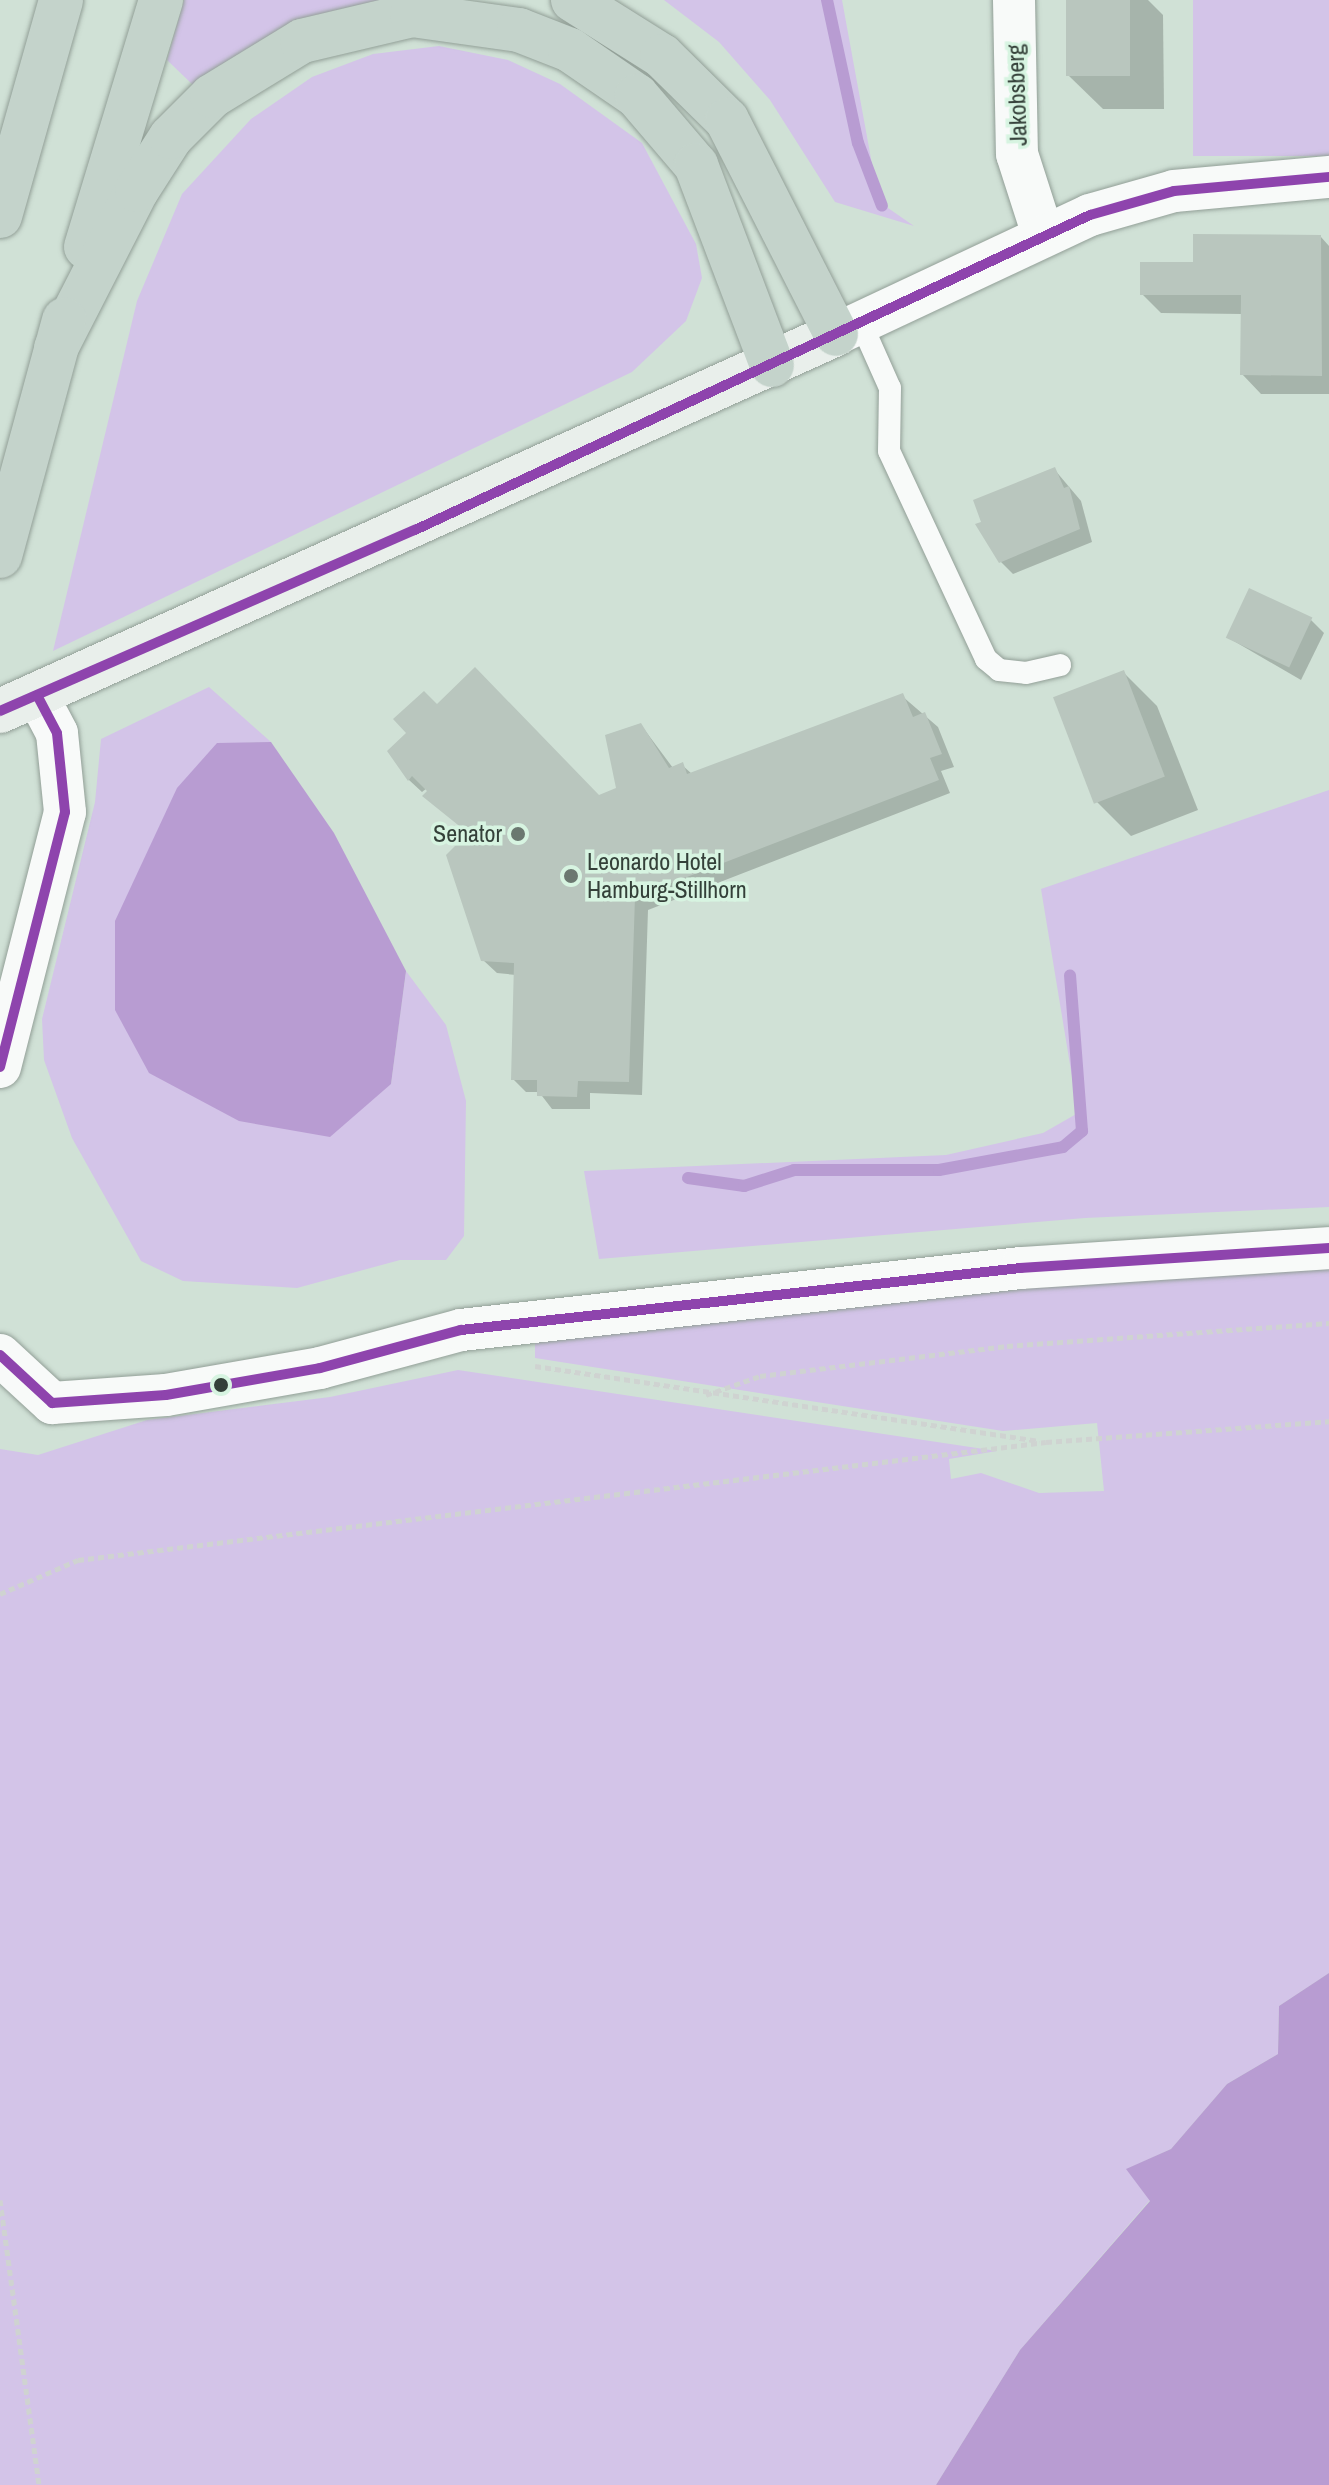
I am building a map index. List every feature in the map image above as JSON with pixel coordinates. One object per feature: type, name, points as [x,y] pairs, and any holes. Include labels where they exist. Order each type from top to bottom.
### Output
[{"type":"highway","points":[[0,216],[61,0]]},
{"type":"highway","points":[[0,556],[56,348],[161,0]]},
{"type":"highway","points":[[573,0],[662,56],[727,120],[848,328]]},
{"type":"highway","points":[[56,348],[137,190],[171,137],[212,96],[302,41],[412,15],[519,30],[570,50],[637,96],[696,165],[772,365]]},
{"type":"main road","points":[[19,704],[848,328]]},
{"type":"street","name":"Jakobsberg","points":[[1014,0],[1017,154],[1043,235]]},
{"type":"street","points":[[848,328],[1043,235],[1174,191],[1329,177]]},
{"type":"street","points":[[0,1067],[65,812],[57,733],[19,704]]},
{"type":"street","points":[[0,1355],[52,1403],[166,1395],[320,1368],[461,1330],[1021,1268],[1329,1248]]},
{"type":"lane","points":[[848,328],[890,388],[889,451],[986,659],[999,670],[1026,673],[1060,665]]},
{"type":"path","points":[[706,1395],[760,1376],[1007,1346],[1329,1323]]},
{"type":"path","points":[[517,1363],[706,1395],[1046,1442]]},
{"type":"path","points":[[0,1594],[78,1560],[1046,1442],[1329,1421]]},
{"type":"path","points":[[0,2200],[39,2485]]},
{"type":"shaded area","points":[[184,0],[412,0],[295,20],[193,85],[167,60]]},
{"type":"shaded area","points":[[664,0],[842,0],[872,164],[888,208],[914,226],[835,202],[770,100],[719,42]]},
{"type":"shaded area","points":[[1193,0],[1329,0],[1329,156],[1193,156]]},
{"type":"shaded area","points":[[439,46],[508,60],[560,84],[642,143],[696,244],[702,278],[686,321],[632,372],[53,651],[137,301],[182,194],[251,119],[312,77],[373,54]]},
{"type":"shaded area","points":[[209,687],[271,742],[217,744],[391,1084],[406,971],[446,1025],[466,1101],[464,1236],[446,1260],[400,1260],[297,1288],[183,1281],[141,1261],[72,1138],[44,1060],[42,1019],[95,802],[101,739]]},
{"type":"shaded area","points":[[271,742],[334,833],[406,971],[391,1084],[330,1137],[239,1121],[149,1073],[115,1010],[115,921],[177,788],[217,743]]},
{"type":"shaded area","points":[[1329,790],[1329,1207],[1085,1218],[599,1259],[584,1171],[946,1155],[1043,1133],[1078,1113],[1041,889]]},
{"type":"shaded area","points":[[1329,1269],[1329,1973],[1279,2006],[1278,2054],[1227,2084],[1171,2149],[1127,2169],[1150,2200],[1020,2350],[936,2485],[0,2485],[0,1449],[38,1455],[147,1420],[330,1397],[458,1370],[997,1451],[949,1459],[951,1479],[981,1473],[1039,1493],[1104,1491],[1097,1423],[1003,1431],[535,1358],[535,1342],[1079,1283]]},
{"type":"shaded area","points":[[1329,1973],[1329,2485],[936,2485],[1020,2350],[1150,2201],[1126,2169],[1171,2149],[1227,2084],[1278,2054],[1279,2006]]},
{"type":"building","points":[[1066,0],[1130,0],[1130,76],[1066,76]]},
{"type":"building","points":[[1193,234],[1321,235],[1322,376],[1240,375],[1241,295],[1140,295],[1140,262],[1193,262]]},
{"type":"building","points":[[1055,467],[1064,488],[1069,486],[1080,529],[999,563],[975,524],[981,522],[973,500]]},
{"type":"building","points":[[1249,588],[1312,618],[1289,667],[1226,638]]},
{"type":"building","name":"Leonardo Hotel Hamburg-Stillhorn","points":[[475,667],[599,795],[616,788],[605,735],[641,723],[669,768],[683,762],[687,774],[903,693],[913,717],[925,712],[942,754],[930,758],[939,780],[635,897],[629,1082],[578,1081],[577,1097],[537,1096],[537,1080],[511,1080],[514,963],[481,961],[446,855],[468,833],[422,796],[427,791],[412,776],[408,781],[387,751],[406,733],[393,719],[424,691],[437,704]]},
{"type":"building","points":[[1124,670],[1165,776],[1094,804],[1053,697]]},
{"type":"waterway","points":[[827,0],[858,143],[882,206]]},
{"type":"waterway","points":[[688,1178],[744,1186],[794,1170],[939,1170],[1063,1147],[1082,1131],[1070,975]]},
{"type":"transit line","points":[[0,711],[415,530],[1090,215],[1174,191],[1329,177]]},
{"type":"transit line","points":[[0,1067],[65,812],[57,733],[38,697]]},
{"type":"transit line","points":[[0,1355],[52,1403],[166,1395],[320,1368],[461,1330],[1021,1268],[1329,1248]]},
{"type":"place","name":"Senator","points":[[518,834]]},
{"type":"place","name":"Leonardo Hotel Hamburg-Stillhorn","points":[[571,876]]}]
